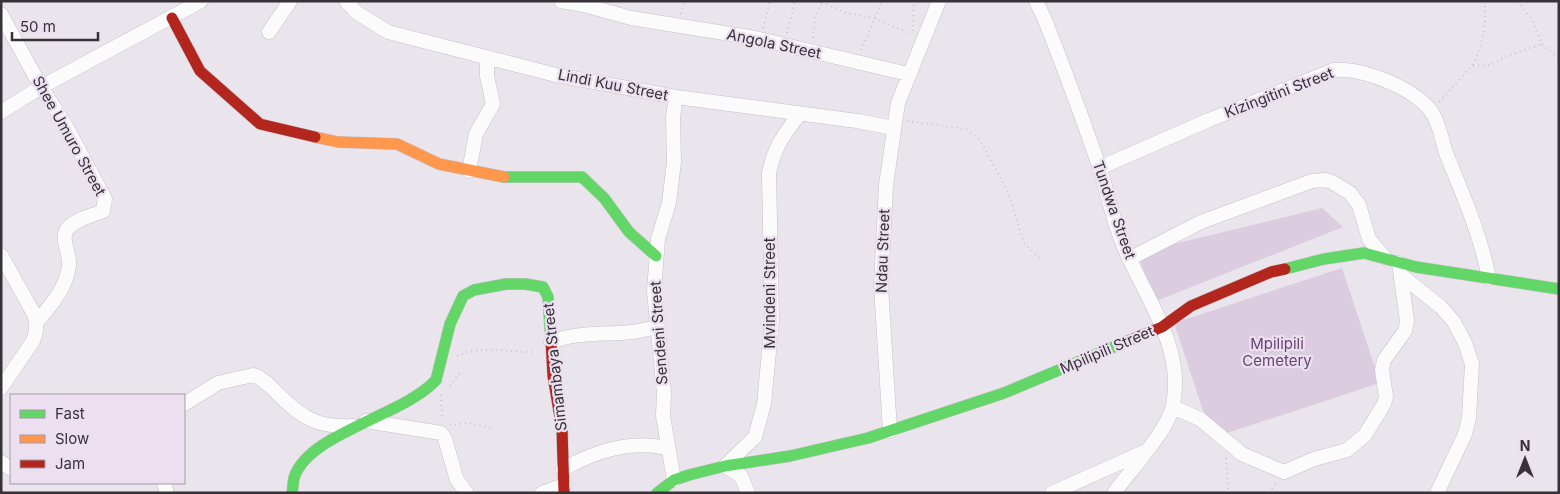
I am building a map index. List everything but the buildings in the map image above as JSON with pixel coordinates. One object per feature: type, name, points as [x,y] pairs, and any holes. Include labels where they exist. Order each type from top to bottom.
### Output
[{"type":"street","points":[[1,112],[41,88],[201,1]]},
{"type":"street","points":[[269,32],[290,1]]},
{"type":"street","name":"Lindi Kuu Street","points":[[346,1],[356,12],[388,32],[427,44],[556,75],[676,97],[799,115],[894,123]]},
{"type":"street","name":"Angola Street","points":[[561,1],[584,5],[631,18],[755,38],[811,50],[856,64],[908,74]]},
{"type":"street","points":[[908,74],[918,36],[939,1]]},
{"type":"street","name":"Tundwa Street","points":[[1036,1],[1045,20],[1100,168],[1112,212],[1130,259],[1162,326],[1174,360],[1176,374],[1173,407],[1165,426],[1114,493]]},
{"type":"street","name":"Shee Umuro Street","points":[[1,14],[41,88],[69,132],[105,199],[106,205],[102,211],[67,229],[64,240],[70,256],[66,280],[57,298],[36,323]]},
{"type":"street","points":[[172,18],[200,71],[260,124],[338,142],[387,142],[397,144],[439,164],[504,177],[582,176],[604,198],[628,232],[656,256]]},
{"type":"street","points":[[469,171],[476,134],[492,104],[487,76],[487,57]]},
{"type":"street","name":"Kizingitini Street","points":[[1100,168],[1209,120],[1334,70],[1347,69],[1363,72],[1399,88],[1425,104],[1434,117],[1444,148],[1479,233],[1489,278]]},
{"type":"street","name":"Ndau Street","points":[[890,431],[881,286],[886,184],[894,123],[908,74]]},
{"type":"street","name":"Sendeni Street","points":[[674,480],[662,416],[664,393],[654,291],[658,239],[670,195],[674,162],[673,117],[676,97]]},
{"type":"street","name":"Mvindeni Street","points":[[725,466],[755,437],[764,404],[772,320],[770,174],[774,151],[779,140],[799,115]]},
{"type":"street","points":[[1130,259],[1201,222],[1312,181],[1325,180],[1350,193],[1359,205],[1368,239],[1384,256]]},
{"type":"street","name":"Mpilipili Street","points":[[657,493],[674,480],[725,466],[790,456],[890,431],[1004,393],[1104,353],[1162,326],[1191,306],[1271,272],[1364,253],[1384,256],[1400,270],[1489,278],[1559,289]]},
{"type":"street","points":[[1,255],[34,314],[36,323],[36,333],[33,341],[1,388]]},
{"type":"street","points":[[1173,407],[1200,419],[1242,454],[1284,472],[1324,456],[1339,454],[1347,450],[1365,435],[1384,404],[1386,397],[1382,370],[1384,360],[1405,331],[1407,321],[1400,270]]},
{"type":"street","points":[[1400,270],[1441,307],[1458,329],[1472,364],[1469,418],[1465,434],[1437,493]]},
{"type":"street","name":"Simambaya Street","points":[[438,374],[447,333],[459,300],[467,292],[517,282],[543,287],[548,297],[552,376],[562,429],[564,489]]},
{"type":"street","points":[[551,343],[580,334],[620,334],[658,326]]},
{"type":"street","points":[[292,493],[293,477],[299,466],[334,437],[395,408],[438,374]]},
{"type":"street","points":[[185,403],[218,383],[253,375],[265,382],[292,408],[321,425],[382,425],[443,431],[457,480],[467,493]]},
{"type":"street","points":[[563,469],[585,457],[619,447],[667,448]]},
{"type":"street","points":[[1052,493],[1144,452]]},
{"type":"street","points":[[725,466],[741,476],[748,493]]},
{"type":"street","points":[[542,493],[564,489]]},
{"type":"path","points":[[755,38],[759,36],[764,24],[769,2],[766,1]]},
{"type":"path","points":[[780,44],[786,36],[795,1]]},
{"type":"path","points":[[856,64],[873,18],[882,1]]},
{"type":"path","points":[[811,50],[815,18],[822,2],[847,13],[873,18],[918,36],[914,1]]},
{"type":"path","points":[[1430,112],[1473,66],[1482,44],[1486,19],[1485,1]]},
{"type":"path","points":[[1518,1],[1532,20],[1542,44],[1559,59]]},
{"type":"path","points":[[1473,66],[1491,65],[1504,57],[1542,44]]},
{"type":"path","points":[[894,123],[966,129],[974,134],[984,146],[1008,192],[1024,243],[1042,261]]},
{"type":"path","points":[[491,428],[468,423],[443,431],[438,374],[452,358],[464,353],[495,349],[541,352],[551,343]]},
{"type":"path","points":[[447,388],[454,382],[462,370]]},
{"type":"path","points":[[1225,441],[1228,493]]},
{"type":"green space","points":[[1322,208],[1343,227],[1156,301],[1137,253]]},
{"type":"green space","name":"Mpilipili Cemetery","points":[[1342,268],[1380,383],[1212,438],[1174,323]]},
{"type":"traffic: fast","points":[[504,177],[582,177],[604,198],[629,232],[656,256]]},
{"type":"traffic: fast","points":[[1285,269],[1324,259],[1364,253],[1416,267],[1559,289]]},
{"type":"traffic: fast","points":[[292,493],[294,478],[303,462],[317,449],[336,437],[421,393],[436,380],[450,324],[463,296],[474,290],[506,284],[525,284],[543,287],[548,297],[551,341]]},
{"type":"traffic: fast","points":[[657,493],[674,480],[689,475],[725,466],[790,456],[868,438],[1004,393],[1128,341]]},
{"type":"traffic: slow","points":[[315,137],[338,142],[397,144],[439,164],[504,177]]},
{"type":"traffic: jam","points":[[172,18],[200,71],[260,124],[315,137]]},
{"type":"traffic: jam","points":[[1128,341],[1162,327],[1191,306],[1271,272],[1285,269]]},
{"type":"traffic: jam","points":[[551,341],[553,376],[562,429],[564,493]]}]
